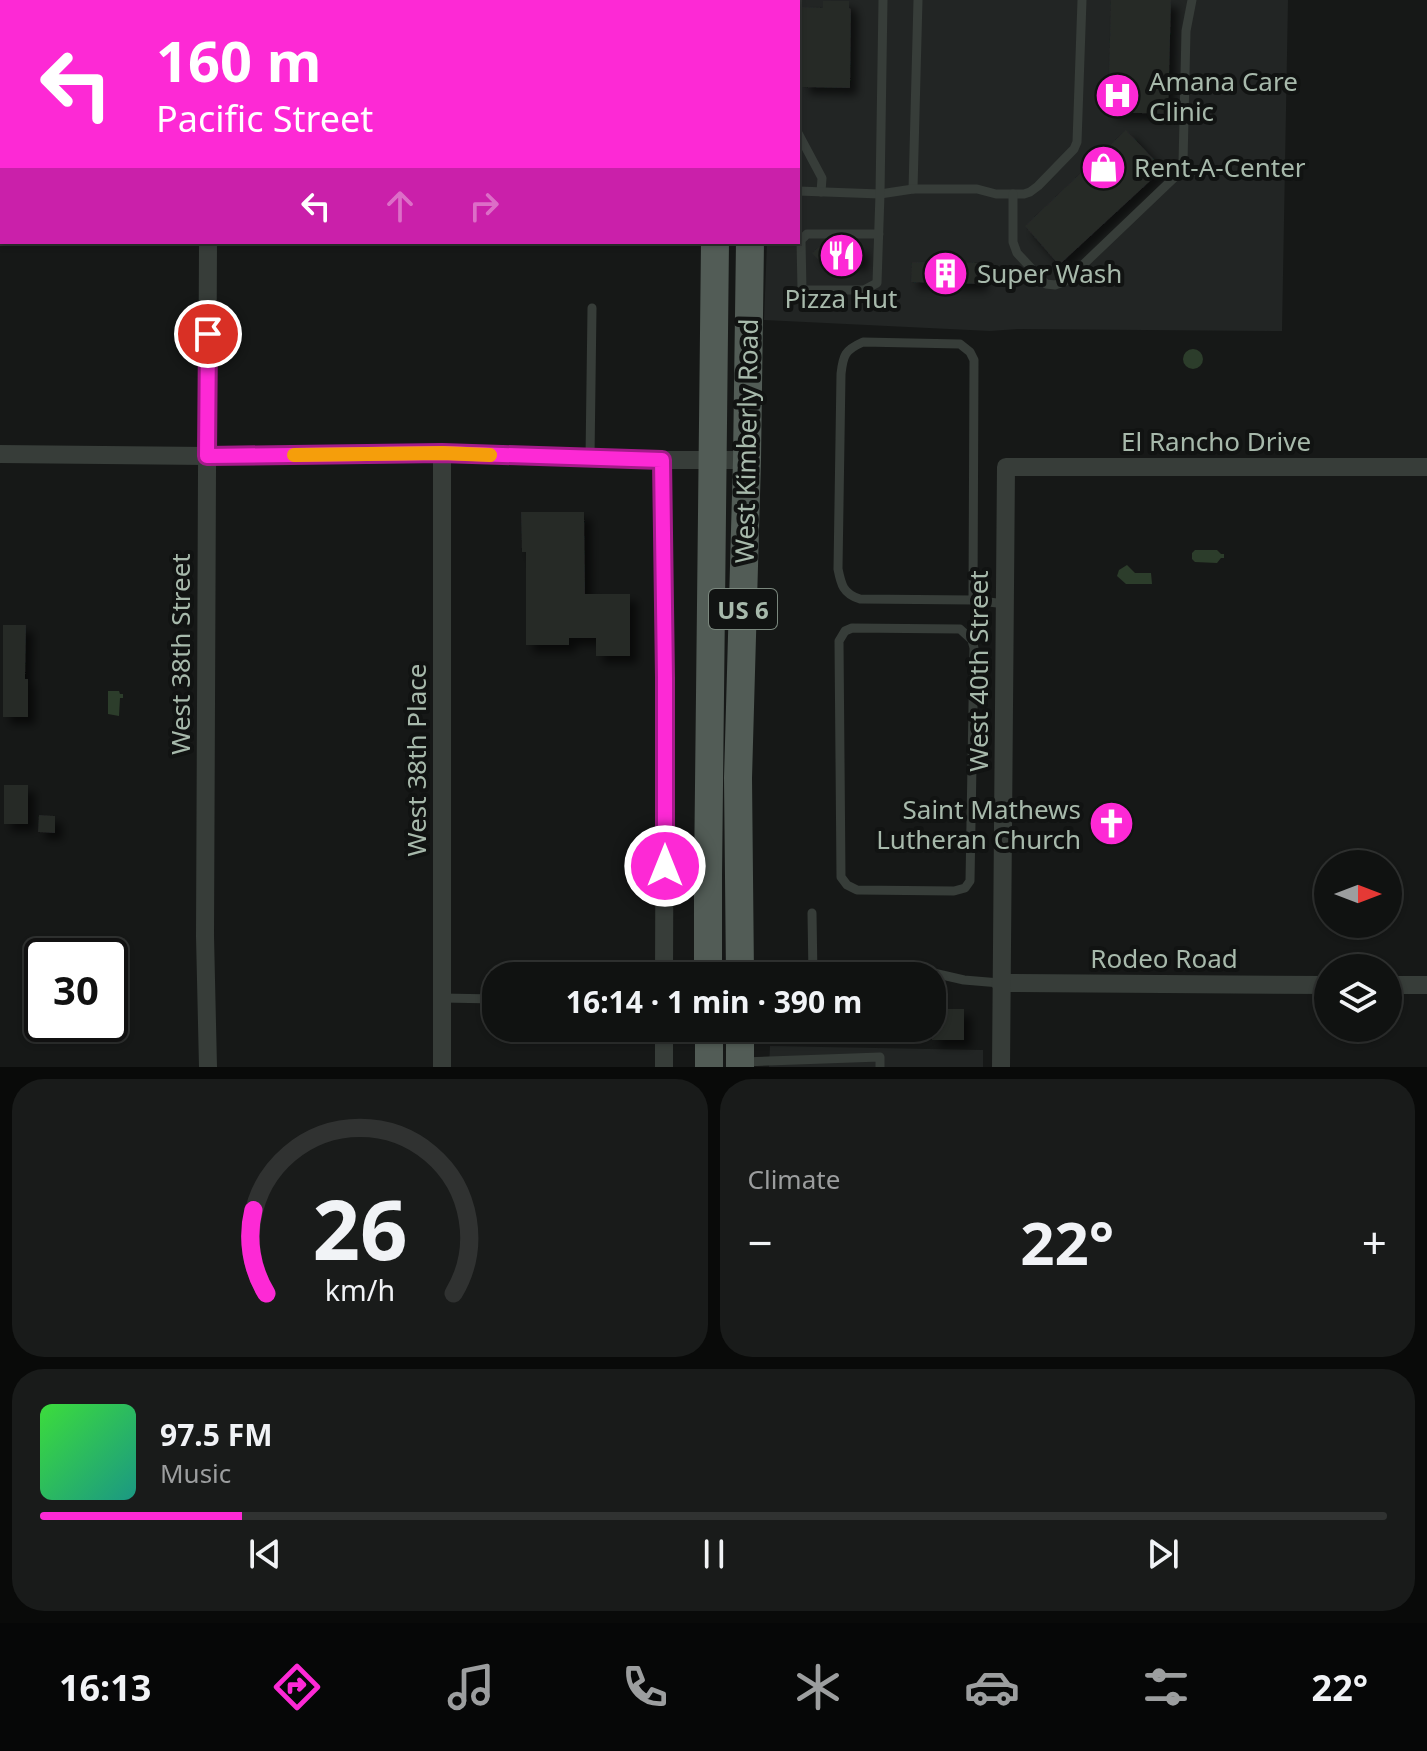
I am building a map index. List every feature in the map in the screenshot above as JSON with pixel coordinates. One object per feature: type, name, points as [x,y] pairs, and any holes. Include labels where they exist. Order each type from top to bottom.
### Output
[{"type":"main road","name":"West Kimberly Road","points":[[708,962],[715,244]]},
{"type":"main road","name":"West Kimberly Road","points":[[740,962],[738,778],[750,244]]},
{"type":"main road","points":[[709,1042],[709,1067]]},
{"type":"main road","points":[[740,1042],[740,1065]]},
{"type":"street","name":"West 38th Street","points":[[208,244],[205,936],[208,1067]]},
{"type":"street","points":[[0,454],[207,456],[442,453],[747,460]]},
{"type":"street","name":"West 38th Place","points":[[442,453],[442,1067]]},
{"type":"street","points":[[662,460],[664,962]]},
{"type":"street","name":"El Rancho Drive","points":[[1006,467],[1427,467]]},
{"type":"street","name":"West 40th Street","points":[[1001,1067],[1006,467]]},
{"type":"street","name":"Rodeo Road","points":[[1000,983],[1314,985]]},
{"type":"street","points":[[1402,985],[1427,985]]},
{"type":"street","points":[[664,1042],[664,1067]]},
{"type":"lane","points":[[879,234],[807,234],[801,240],[802,290],[864,290],[877,283],[879,234],[880,194],[883,0]]},
{"type":"lane","points":[[913,189],[918,0]]},
{"type":"lane","points":[[800,191],[880,194],[913,189],[977,189],[996,194],[1030,192],[1066,158],[1077,142],[1082,0]]},
{"type":"lane","points":[[1013,194],[1013,242],[1017,253],[1046,284],[1055,285],[1066,281],[1177,175],[1183,163],[1186,31],[1192,0]]},
{"type":"lane","points":[[800,137],[822,178],[821,192]]},
{"type":"lane","points":[[590,458],[592,308]]},
{"type":"lane","points":[[973,600],[974,360],[960,344],[863,342],[851,347],[842,358],[841,374],[838,569],[842,589],[860,599],[973,600],[1005,604]]},
{"type":"lane","points":[[852,628],[960,629],[972,640],[972,817],[970,881],[965,888],[954,891],[857,890],[847,885],[841,877],[839,641],[845,631],[852,628]]},
{"type":"lane","points":[[972,817],[1004,816]]},
{"type":"lane","points":[[812,913],[813,962]]},
{"type":"lane","points":[[946,976],[1000,983]]},
{"type":"lane","points":[[442,998],[482,999]]},
{"type":"lane","points":[[740,1065],[880,1057],[880,1067]]},
{"type":"shaded area","points":[[800,0],[1288,0],[1282,331],[990,331],[764,320],[767,244],[800,244]]},
{"type":"shaded area","points":[[1193,349],[1200,352],[1203,359],[1200,366],[1193,369],[1186,366],[1183,359],[1186,352]]},
{"type":"shaded area","points":[[1195,550],[1217,550],[1224,554],[1224,558],[1217,563],[1195,562],[1192,553]]},
{"type":"shaded area","points":[[1127,565],[1135,573],[1151,573],[1152,584],[1126,584],[1117,576],[1119,570]]},
{"type":"shaded area","points":[[108,691],[123,694],[119,716],[108,714]]},
{"type":"shaded area","points":[[770,1046],[983,1050],[983,1067],[769,1067]]},
{"type":"building","points":[[1111,0],[1171,0],[1168,114],[1108,112]]},
{"type":"building","points":[[823,1],[849,1],[850,88],[802,87],[801,7],[823,8]]},
{"type":"building","points":[[1126,130],[1163,169],[1059,265],[1025,226]]},
{"type":"building","name":"Pizza Hut","points":[[824,243],[861,246],[861,263],[824,265],[812,253]]},
{"type":"building","name":"Super Wash","points":[[912,262],[981,263],[981,284],[911,282]]},
{"type":"building","points":[[521,512],[584,512],[585,594],[630,594],[630,656],[596,656],[596,638],[569,638],[569,645],[526,645],[526,552],[522,552]]},
{"type":"building","points":[[3,625],[26,625],[28,717],[3,717]]},
{"type":"building","points":[[4,785],[28,785],[28,824],[4,824]]},
{"type":"building","points":[[39,815],[55,816],[55,833],[38,832]]},
{"type":"building","points":[[946,1009],[964,1009],[964,1040],[946,1040]]},
{"type":"slow traffic","points":[[294,455],[490,455]]},
{"type":"place","name":"Amana Care Clinic","points":[[1118,96]]},
{"type":"place","name":"Rent-A-Center","points":[[1103,167]]},
{"type":"place","name":"Pizza Hut","points":[[841,255]]},
{"type":"place","name":"Super Wash","points":[[946,273]]},
{"type":"place","name":"Saint Mathews Lutheran Church","points":[[1112,824]]},
{"type":"route","points":[[208,334],[207,456],[442,453],[662,460],[665,866]]}]
